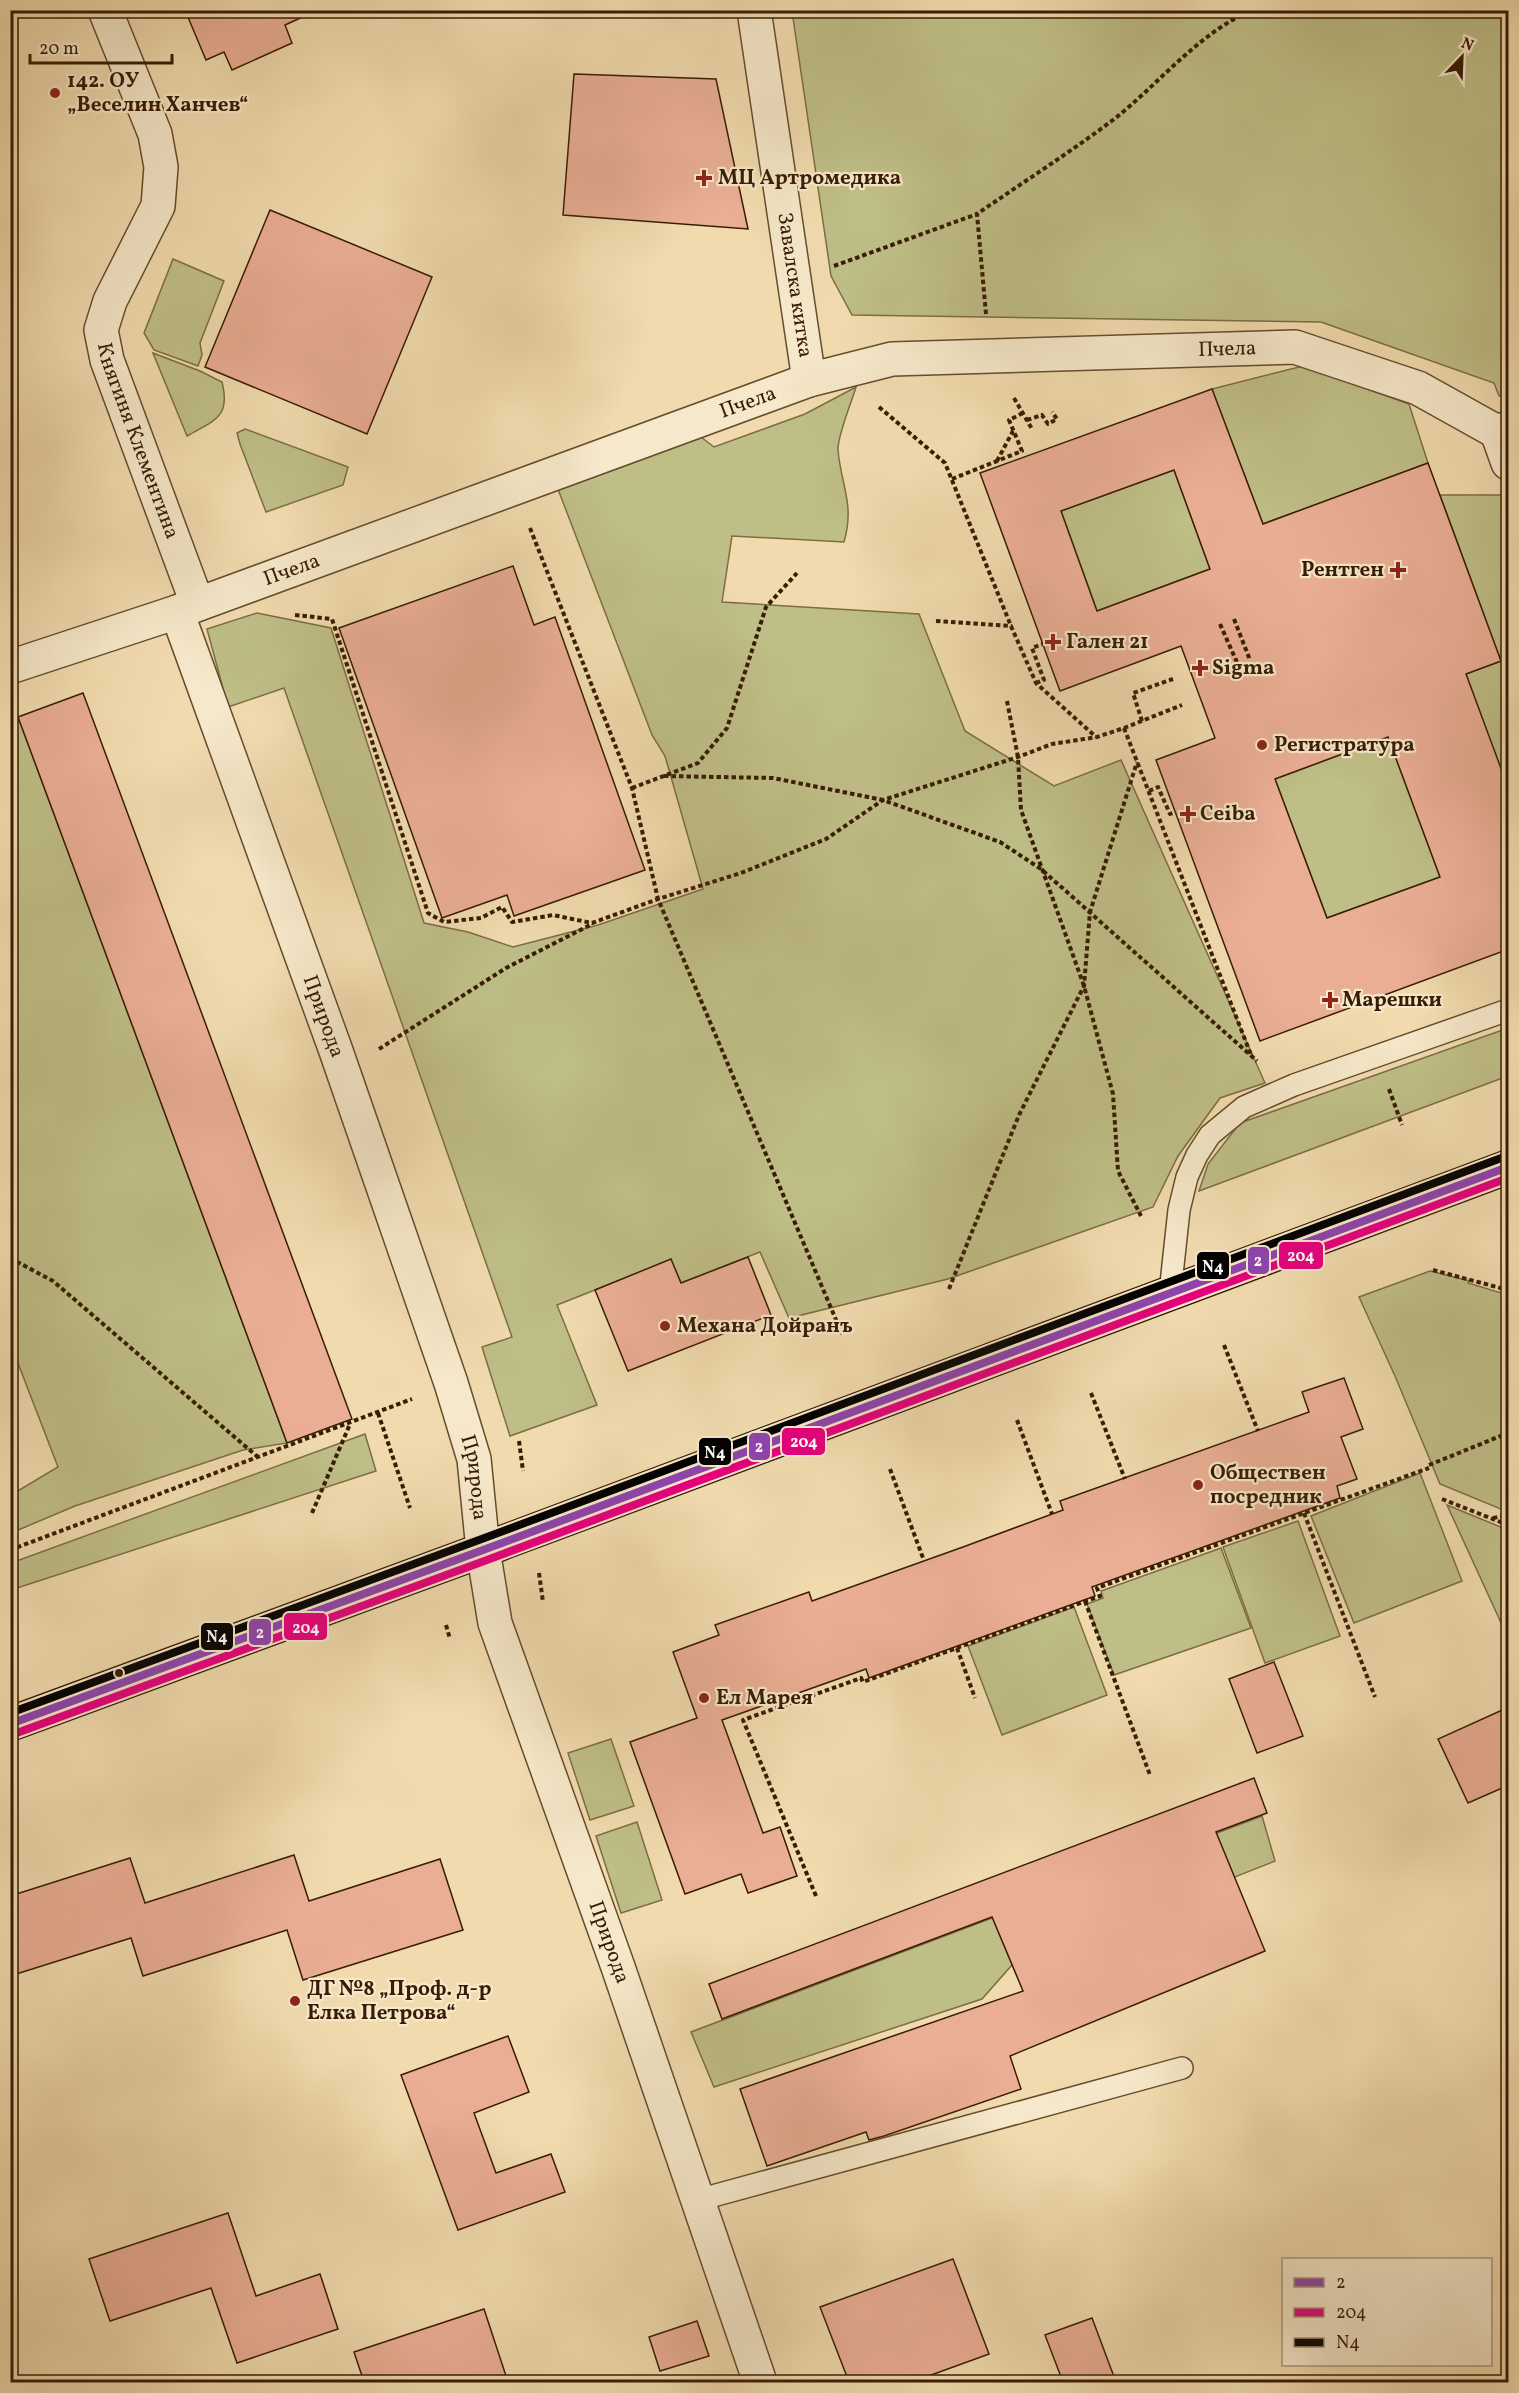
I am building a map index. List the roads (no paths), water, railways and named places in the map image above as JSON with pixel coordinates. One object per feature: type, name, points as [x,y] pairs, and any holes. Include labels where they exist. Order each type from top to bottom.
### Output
[{"type":"street","name":"Княгиня Клементина","points":[[105,10],[155,134],[161,167],[158,206],[110,301],[101,330],[107,360],[187,608]]},
{"type":"street","name":"Завалска китка","points":[[754,10],[809,380]]},
{"type":"street","name":"Пчела","points":[[10,667],[187,608],[809,380],[892,359],[1295,347],[1418,388],[1503,430]]},
{"type":"street","points":[[1503,430],[1509,463]]},
{"type":"street","name":"Природа","points":[[187,608],[342,1071],[451,1383],[474,1459],[483,1550],[495,1623],[618,1967],[760,2382]]},
{"type":"street","points":[[10,1724],[1509,1167]]},
{"type":"lane","points":[[1170,1293],[1179,1210],[1187,1177],[1210,1135],[1244,1107],[1294,1085],[1509,1010]]},
{"type":"lane","points":[[698,2200],[1182,2068]]},
{"type":"place","name":"142. ОУ „Веселин Ханчев“","points":[[55,93]]},
{"type":"place","name":"МЦ Артромедика","points":[[704,178]]},
{"type":"place","name":"Рентген","points":[[1398,570]]},
{"type":"place","name":"Гален 21","points":[[1053,642]]},
{"type":"place","name":"Sigma","points":[[1200,668]]},
{"type":"place","name":"Регистратура","points":[[1262,745]]},
{"type":"place","name":"Ceiba","points":[[1188,814]]},
{"type":"place","name":"Марешки","points":[[1330,1000]]},
{"type":"place","name":"Механа Дойранъ","points":[[665,1326]]},
{"type":"place","name":"Обществен посредник","points":[[1198,1485]]},
{"type":"place","name":"Ел Марея","points":[[704,1698]]},
{"type":"place","name":"ДГ №8 „Проф. д-р Елка Петрова“","points":[[295,2001]]}]
